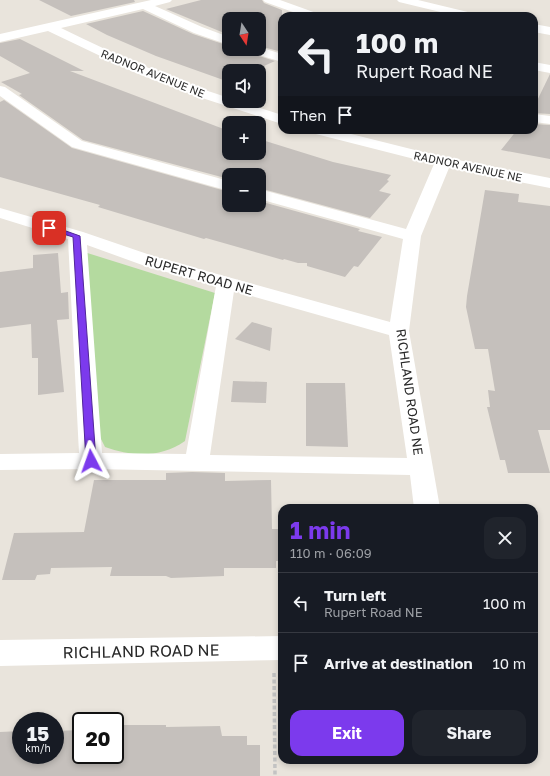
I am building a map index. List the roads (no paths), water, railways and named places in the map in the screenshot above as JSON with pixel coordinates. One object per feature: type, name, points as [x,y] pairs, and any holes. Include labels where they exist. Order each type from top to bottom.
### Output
[{"type":"street","points":[[122,0],[222,39]]},
{"type":"street","points":[[0,38],[166,0]]},
{"type":"street","points":[[269,0],[304,12]]},
{"type":"street","points":[[403,0],[455,12]]},
{"type":"street","name":"RADNOR AVENUE NE","points":[[50,27],[121,62],[165,80],[213,98],[278,119]]},
{"type":"street","points":[[538,29],[550,31]]},
{"type":"street","points":[[266,53],[278,57]]},
{"type":"street","points":[[538,67],[550,69]]},
{"type":"street","points":[[0,90],[77,144],[222,184]]},
{"type":"street","points":[[538,118],[550,120]]},
{"type":"street","name":"RADNOR AVENUE NE","points":[[333,134],[443,162],[550,183]]},
{"type":"street","name":"RICHLAND ROAD NE","points":[[426,504],[399,331],[412,236],[443,162]]},
{"type":"street","points":[[266,196],[412,236]]},
{"type":"street","name":"RUPERT ROAD NE","points":[[0,213],[77,236],[152,262],[399,331]]},
{"type":"street","points":[[77,236],[91,461]]},
{"type":"street","points":[[198,462],[226,283]]},
{"type":"street","points":[[0,462],[198,462],[420,467]]},
{"type":"street","name":"RICHLAND ROAD NE","points":[[0,653],[278,648]]}]
